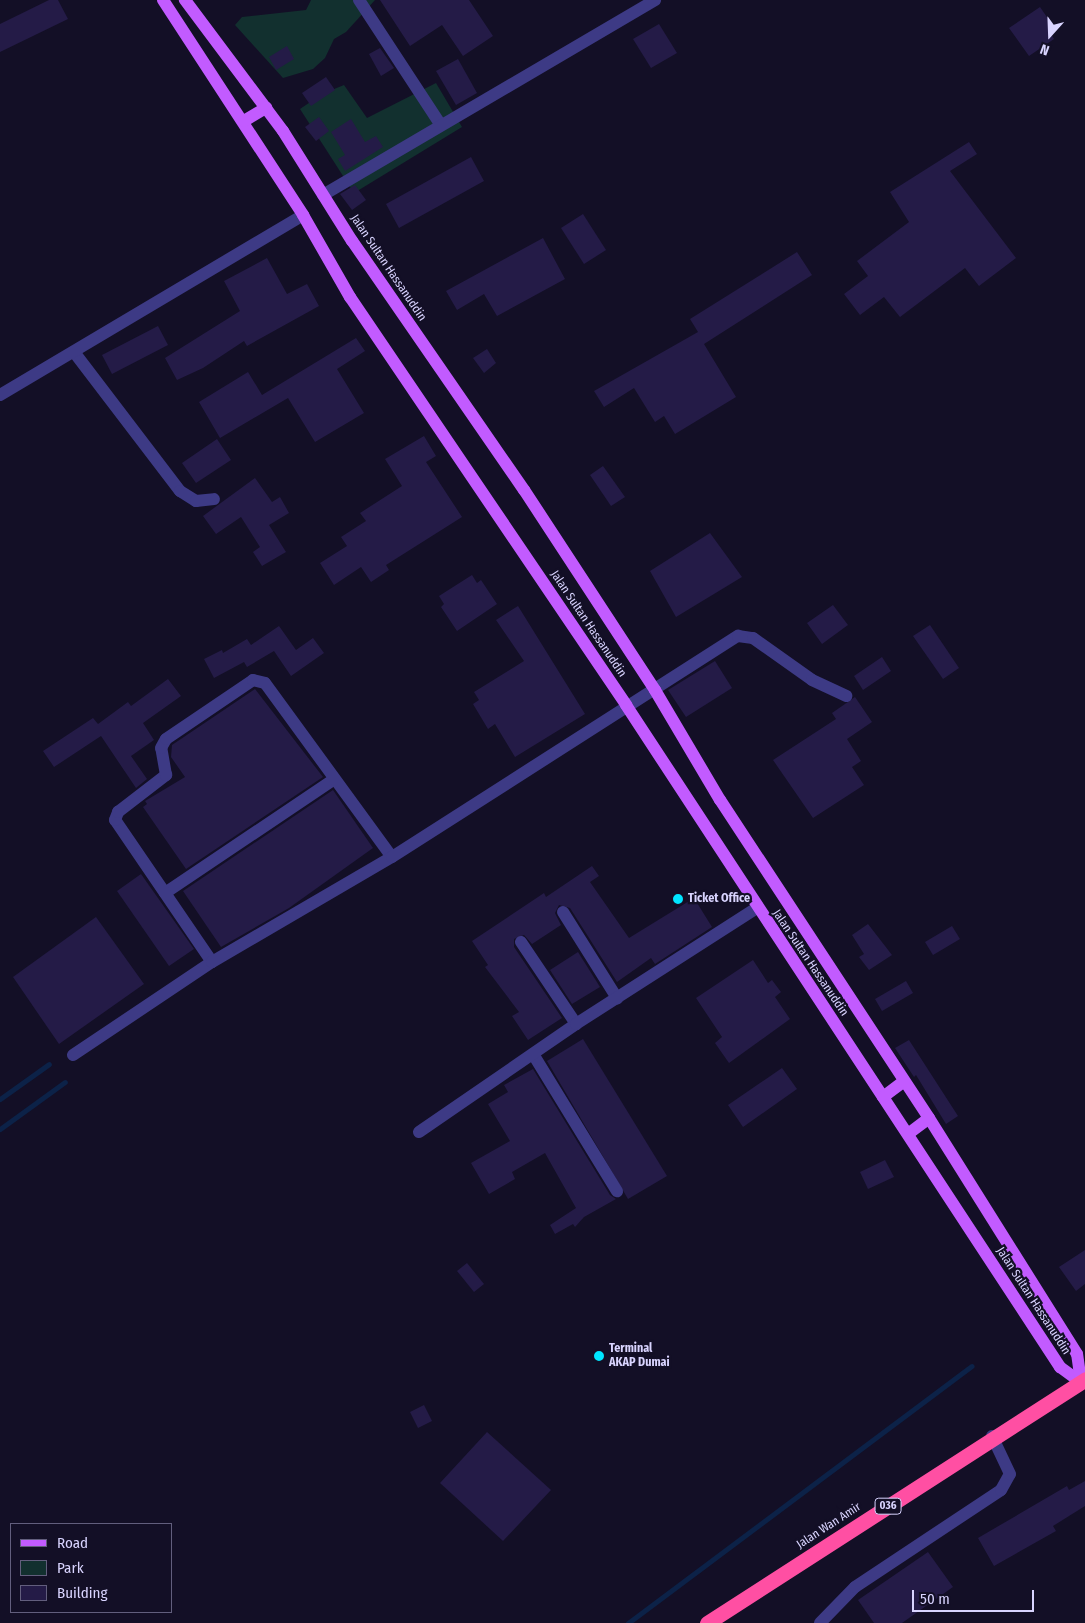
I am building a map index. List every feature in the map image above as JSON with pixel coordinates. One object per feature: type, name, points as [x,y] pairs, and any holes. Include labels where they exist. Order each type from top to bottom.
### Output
[{"type":"highway","name":"Jalan Wan Amir","points":[[707,1623],[992,1436],[1080,1385]]},
{"type":"main road","name":"Jalan Sultan Hassanuddin","points":[[163,0],[244,121],[303,215],[350,297],[626,705],[757,908],[908,1134],[1060,1367],[1080,1385]]},
{"type":"main road","name":"Jalan Sultan Hassanuddin","points":[[185,0],[266,108],[381,285],[524,490],[655,690],[720,800],[929,1118],[1077,1354],[1080,1385]]},
{"type":"main road","points":[[244,121],[266,108]]},
{"type":"main road","points":[[883,1097],[904,1081]]},
{"type":"main road","points":[[908,1134],[929,1118]]},
{"type":"street","points":[[359,0],[440,124]]},
{"type":"street","points":[[323,195],[440,124],[655,0]]},
{"type":"street","points":[[0,395],[303,215]]},
{"type":"street","points":[[74,352],[180,491],[196,501],[214,499]]},
{"type":"street","points":[[74,1055],[212,962],[392,857],[589,733],[626,705],[655,690],[744,635],[812,680],[846,696]]},
{"type":"street","points":[[212,962],[116,824],[116,817],[166,775],[161,748],[166,739],[253,680],[265,683],[392,857]]},
{"type":"street","points":[[165,893],[334,780]]},
{"type":"street","points":[[419,1132],[576,1024],[757,908]]},
{"type":"street","points":[[563,912],[618,998]]},
{"type":"street","points":[[521,942],[576,1024]]},
{"type":"street","points":[[533,1054],[617,1191]]},
{"type":"street","points":[[820,1623],[855,1587],[1001,1490],[1010,1474],[992,1436]]},
{"type":"green space","points":[[311,0],[375,0],[346,32],[334,39],[325,58],[313,69],[283,78],[235,25],[242,17],[306,10]]},
{"type":"green space","points":[[436,83],[462,127],[354,193],[300,109],[322,94],[344,85],[367,118]]},
{"type":"building","points":[[49,0],[58,0],[68,19],[0,52],[0,24]]},
{"type":"building","points":[[380,0],[469,0],[493,36],[463,56],[442,25],[410,46]]},
{"type":"building","points":[[1040,7],[1053,26],[1048,29],[1054,39],[1029,56],[1009,28]]},
{"type":"building","points":[[659,24],[677,53],[651,68],[633,39]]},
{"type":"building","points":[[287,46],[294,59],[276,70],[269,57]]},
{"type":"building","points":[[380,48],[394,68],[381,76],[369,54]]},
{"type":"building","points":[[458,59],[477,93],[456,105],[436,71]]},
{"type":"building","points":[[326,77],[335,90],[311,106],[302,93]]},
{"type":"building","points":[[319,117],[329,131],[316,141],[305,127]]},
{"type":"building","points":[[351,119],[365,142],[376,136],[383,147],[345,171],[338,159],[345,155],[331,132]]},
{"type":"building","points":[[969,142],[977,154],[950,171],[1016,258],[979,286],[965,268],[900,317],[884,297],[860,315],[844,294],[868,276],[857,261],[909,222],[890,192]]},
{"type":"building","points":[[471,157],[484,181],[399,228],[386,204]]},
{"type":"building","points":[[355,185],[366,200],[352,210],[340,194]]},
{"type":"building","points":[[583,214],[606,250],[584,264],[561,228]]},
{"type":"building","points":[[543,238],[565,279],[497,316],[484,294],[457,310],[446,291]]},
{"type":"building","points":[[797,252],[812,275],[704,344],[736,397],[675,434],[664,416],[655,422],[634,388],[604,407],[594,391],[698,332],[690,319]]},
{"type":"building","points":[[267,258],[287,294],[307,284],[319,306],[247,346],[244,341],[203,368],[177,380],[165,358],[240,311],[224,281]]},
{"type":"building","points":[[158,326],[168,345],[112,374],[102,355]]},
{"type":"building","points":[[356,338],[365,351],[337,369],[364,413],[315,442],[288,398],[220,438],[199,402],[248,372],[262,395]]},
{"type":"building","points":[[487,349],[496,363],[484,373],[473,358]]},
{"type":"building","points":[[424,436],[436,456],[426,462],[462,517],[386,565],[389,570],[371,582],[361,567],[334,585],[320,563],[347,546],[341,537],[366,521],[360,513],[402,486],[385,459]]},
{"type":"building","points":[[217,439],[231,460],[196,483],[182,463]]},
{"type":"building","points":[[603,466],[625,497],[611,506],[590,475]]},
{"type":"building","points":[[255,478],[272,502],[280,497],[289,513],[269,525],[286,552],[262,566],[253,552],[260,547],[241,517],[216,534],[203,516]]},
{"type":"building","points":[[710,533],[742,577],[676,617],[650,571]]},
{"type":"building","points":[[472,575],[477,583],[481,580],[497,604],[457,631],[441,607],[444,604],[439,596]]},
{"type":"building","points":[[833,605],[848,625],[822,644],[807,623]]},
{"type":"building","points":[[518,606],[585,714],[515,757],[495,724],[488,729],[473,704],[479,700],[474,692],[524,661],[496,620]]},
{"type":"building","points":[[930,625],[959,668],[943,679],[913,636]]},
{"type":"building","points":[[279,626],[296,650],[313,638],[324,653],[291,676],[274,651],[247,667],[244,662],[214,678],[204,659],[222,650],[223,653],[247,639],[251,645]]},
{"type":"building","points":[[882,657],[891,671],[863,690],[854,676]]},
{"type":"building","points":[[715,661],[732,688],[686,717],[668,690]]},
{"type":"building","points":[[168,679],[181,696],[143,723],[154,740],[131,756],[147,779],[136,788],[101,736],[54,767],[43,751],[93,718],[98,724],[128,702],[131,706]]},
{"type":"building","points":[[255,689],[323,777],[186,869],[143,807],[147,804],[145,801],[185,777],[171,757],[172,745]]},
{"type":"building","points":[[855,697],[872,722],[847,739],[861,761],[852,767],[864,785],[813,818],[773,760],[836,719],[832,713]]},
{"type":"building","points":[[333,790],[373,848],[289,908],[221,947],[183,891]]},
{"type":"building","points":[[592,866],[599,876],[590,882],[629,938],[694,898],[712,927],[655,964],[651,958],[617,982],[570,908],[559,905],[555,913],[561,925],[532,944],[524,935],[514,939],[514,947],[562,1018],[528,1040],[512,1016],[519,1012],[485,967],[488,965],[472,941],[544,893],[546,897]]},
{"type":"building","points":[[141,874],[194,949],[169,966],[117,891]]},
{"type":"building","points":[[96,917],[144,984],[59,1044],[13,977]]},
{"type":"building","points":[[868,924],[892,955],[869,970],[859,957],[864,954],[852,935]]},
{"type":"building","points":[[952,926],[960,939],[933,955],[925,942]]},
{"type":"building","points":[[578,952],[600,987],[572,1004],[550,970]]},
{"type":"building","points":[[753,960],[768,983],[772,980],[781,992],[775,997],[790,1019],[729,1063],[715,1043],[722,1037],[696,998]]},
{"type":"building","points":[[906,981],[913,993],[882,1011],[875,999]]},
{"type":"building","points":[[583,1039],[667,1176],[628,1199],[547,1061]]},
{"type":"building","points":[[909,1040],[958,1116],[946,1124],[916,1075],[914,1077],[895,1048]]},
{"type":"building","points":[[782,1068],[797,1089],[743,1127],[728,1105]]},
{"type":"building","points":[[533,1069],[610,1195],[616,1199],[584,1217],[575,1227],[573,1224],[555,1234],[550,1225],[576,1208],[545,1153],[512,1172],[515,1179],[489,1194],[471,1163],[510,1141],[488,1104],[508,1092],[504,1085]]},
{"type":"building","points":[[885,1160],[894,1177],[868,1189],[860,1172]]},
{"type":"building","points":[[1085,1250],[1085,1284],[1076,1291],[1059,1267]]},
{"type":"building","points":[[467,1263],[484,1284],[474,1292],[457,1271]]},
{"type":"building","points":[[424,1405],[432,1421],[418,1428],[410,1412]]},
{"type":"building","points":[[487,1432],[551,1490],[503,1541],[440,1483]]},
{"type":"building","points":[[1085,1481],[1085,1506],[1053,1526],[1056,1531],[994,1566],[978,1538],[1067,1486],[1069,1490]]},
{"type":"building","points":[[928,1552],[953,1587],[902,1623],[874,1623],[858,1600]]},
{"type":"waterway","points":[[0,1099],[49,1064]]},
{"type":"waterway","points":[[0,1129],[65,1082]]},
{"type":"waterway","points":[[628,1623],[971,1366]]},
{"type":"place","name":"Ticket Office","points":[[678,899]]},
{"type":"place","name":"Terminal AKAP Dumai","points":[[599,1356]]}]
